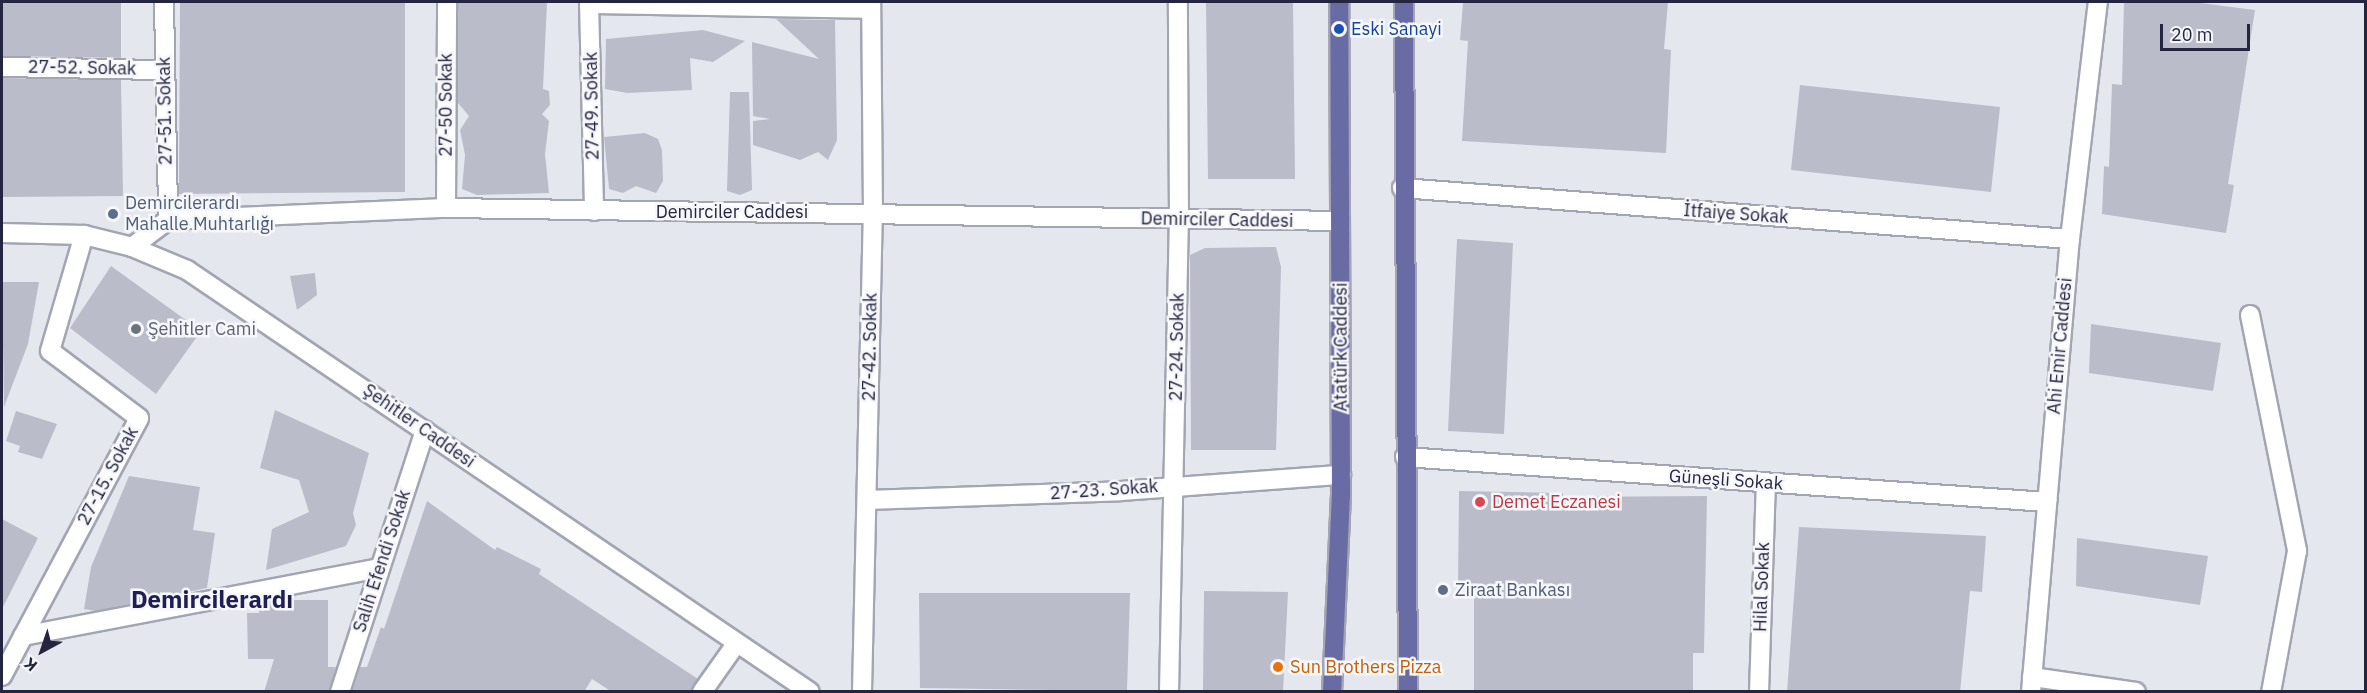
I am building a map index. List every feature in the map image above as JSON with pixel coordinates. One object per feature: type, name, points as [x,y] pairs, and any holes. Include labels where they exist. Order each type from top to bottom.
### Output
[{"type":"main road","name":"Atatürk Caddesi","points":[[1332,692],[1341,475],[1339,2]]},
{"type":"main road","points":[[1404,2],[1402,188],[1408,692]]},
{"type":"street","name":"27-51. Sokak","points":[[164,2],[168,220]]},
{"type":"street","name":"27-50 Sokak","points":[[446,208],[447,2]]},
{"type":"street","name":"27-24. Sokak","points":[[1169,692],[1179,220],[1178,2]]},
{"type":"street","name":"Ahi Emir Caddesi","points":[[2032,684],[2070,239],[2098,2]]},
{"type":"street","points":[[590,3],[871,5]]},
{"type":"street","name":"27-49. Sokak","points":[[590,3],[594,211]]},
{"type":"street","name":"27-42. Sokak","points":[[862,692],[873,213],[871,5]]},
{"type":"street","name":"27-52. Sokak","points":[[2,67],[164,70]]},
{"type":"street","name":"İtfaiye Sokak","points":[[1402,188],[2070,239]]},
{"type":"street","name":"Demirciler Caddesi","points":[[168,220],[446,208],[1340,221]]},
{"type":"street","points":[[132,247],[168,220]]},
{"type":"street","name":"Şehitler Caddesi","points":[[2,233],[84,235],[132,247],[197,276],[736,644],[810,692]]},
{"type":"street","name":"27-15. Sokak","points":[[2,676],[139,418],[50,351],[84,235]]},
{"type":"street","points":[[2250,315],[2297,551],[2271,692]]},
{"type":"street","name":"Salih Efendi Sokak","points":[[340,692],[425,430]]},
{"type":"street","name":"Güneşli Sokak","points":[[1404,457],[2047,502]]},
{"type":"street","name":"27-23. Sokak","points":[[867,500],[1341,475]]},
{"type":"street","name":"Hilal Sokak","points":[[1759,692],[1766,483]]},
{"type":"street","points":[[23,636],[380,568]]},
{"type":"street","points":[[702,692],[736,644]]},
{"type":"street","points":[[2032,684],[2136,692]]},
{"type":"building","points":[[2,2],[121,2],[121,58],[2,56]]},
{"type":"building","points":[[180,2],[405,2],[405,192],[179,194]]},
{"type":"building","points":[[458,2],[547,2],[543,89],[549,91],[550,105],[542,114],[549,121],[545,154],[549,193],[477,195],[462,189],[465,155],[460,130],[469,116],[458,103]]},
{"type":"building","points":[[1206,2],[1293,2],[1295,179],[1208,179]]},
{"type":"building","points":[[1463,2],[1668,2],[1664,49],[1671,50],[1666,153],[1462,141],[1468,41],[1460,40]]},
{"type":"building","points":[[2124,2],[2193,2],[2255,10],[2228,184],[2234,185],[2226,233],[2102,214],[2104,166],[2109,167],[2112,84],[2122,85]]},
{"type":"building","points":[[776,19],[835,20],[837,140],[828,160],[818,152],[800,160],[753,145],[753,121],[770,119],[753,116],[752,42],[819,59]]},
{"type":"building","points":[[703,30],[745,41],[713,62],[690,58],[692,90],[627,93],[605,89],[606,39]]},
{"type":"building","points":[[2,78],[121,80],[123,196],[2,197]]},
{"type":"building","points":[[1800,85],[2000,107],[1991,192],[1791,170]]},
{"type":"building","points":[[730,92],[749,92],[752,190],[740,195],[727,191]]},
{"type":"building","points":[[645,133],[658,139],[662,150],[663,181],[656,193],[636,186],[623,193],[609,189],[604,137]]},
{"type":"building","points":[[1457,239],[1513,243],[1504,434],[1448,431]]},
{"type":"building","points":[[1276,247],[1281,267],[1276,450],[1191,450],[1190,255],[1205,248]]},
{"type":"building","name":"Şehitler Cami","points":[[111,266],[201,331],[156,394],[70,328]]},
{"type":"building","points":[[315,273],[317,295],[297,310],[290,276]]},
{"type":"building","points":[[2,282],[39,282],[28,344],[4,407]]},
{"type":"building","points":[[2091,324],[2221,343],[2213,391],[2089,373]]},
{"type":"building","points":[[275,410],[369,453],[353,513],[356,525],[346,546],[266,570],[272,529],[309,512],[299,480],[260,468]]},
{"type":"building","points":[[16,411],[57,424],[42,459],[18,452],[20,446],[6,441]]},
{"type":"building","points":[[129,476],[200,487],[193,530],[215,533],[207,588],[96,611],[84,609],[91,567]]},
{"type":"building","points":[[1459,491],[1563,493],[1563,497],[1707,496],[1704,653],[1693,653],[1693,692],[1474,692],[1474,589],[1458,589]]},
{"type":"building","points":[[427,501],[495,550],[497,547],[541,569],[539,574],[698,679],[691,692],[612,692],[592,679],[584,692],[352,692],[360,667],[367,667],[381,627],[384,629]]},
{"type":"building","points":[[2,519],[38,538],[2,609]]},
{"type":"building","points":[[1799,527],[1986,536],[1982,592],[1970,591],[1960,692],[1787,692]]},
{"type":"building","points":[[2077,538],[2208,556],[2200,605],[2076,586]]},
{"type":"building","points":[[1204,591],[1288,592],[1283,692],[1203,692]]},
{"type":"building","points":[[919,593],[1130,593],[1127,691],[920,688]]},
{"type":"building","points":[[328,600],[328,667],[336,667],[329,692],[264,692],[274,659],[248,659],[247,613],[259,613],[260,602]]},
{"type":"place","name":"Eski Sanayi","points":[[1339,29]]},
{"type":"place","name":"Demircilerardı Mahalle Muhtarlığı","points":[[113,214]]},
{"type":"place","name":"Şehitler Cami","points":[[136,329]]},
{"type":"place","name":"Demet Eczanesi","points":[[1480,502]]},
{"type":"place","name":"Ziraat Bankası","points":[[1443,590]]},
{"type":"place","name":"Sun Brothers Pizza","points":[[1278,667]]},
{"type":"district","name":"Demircilerardı","points":[[212,600]]}]
